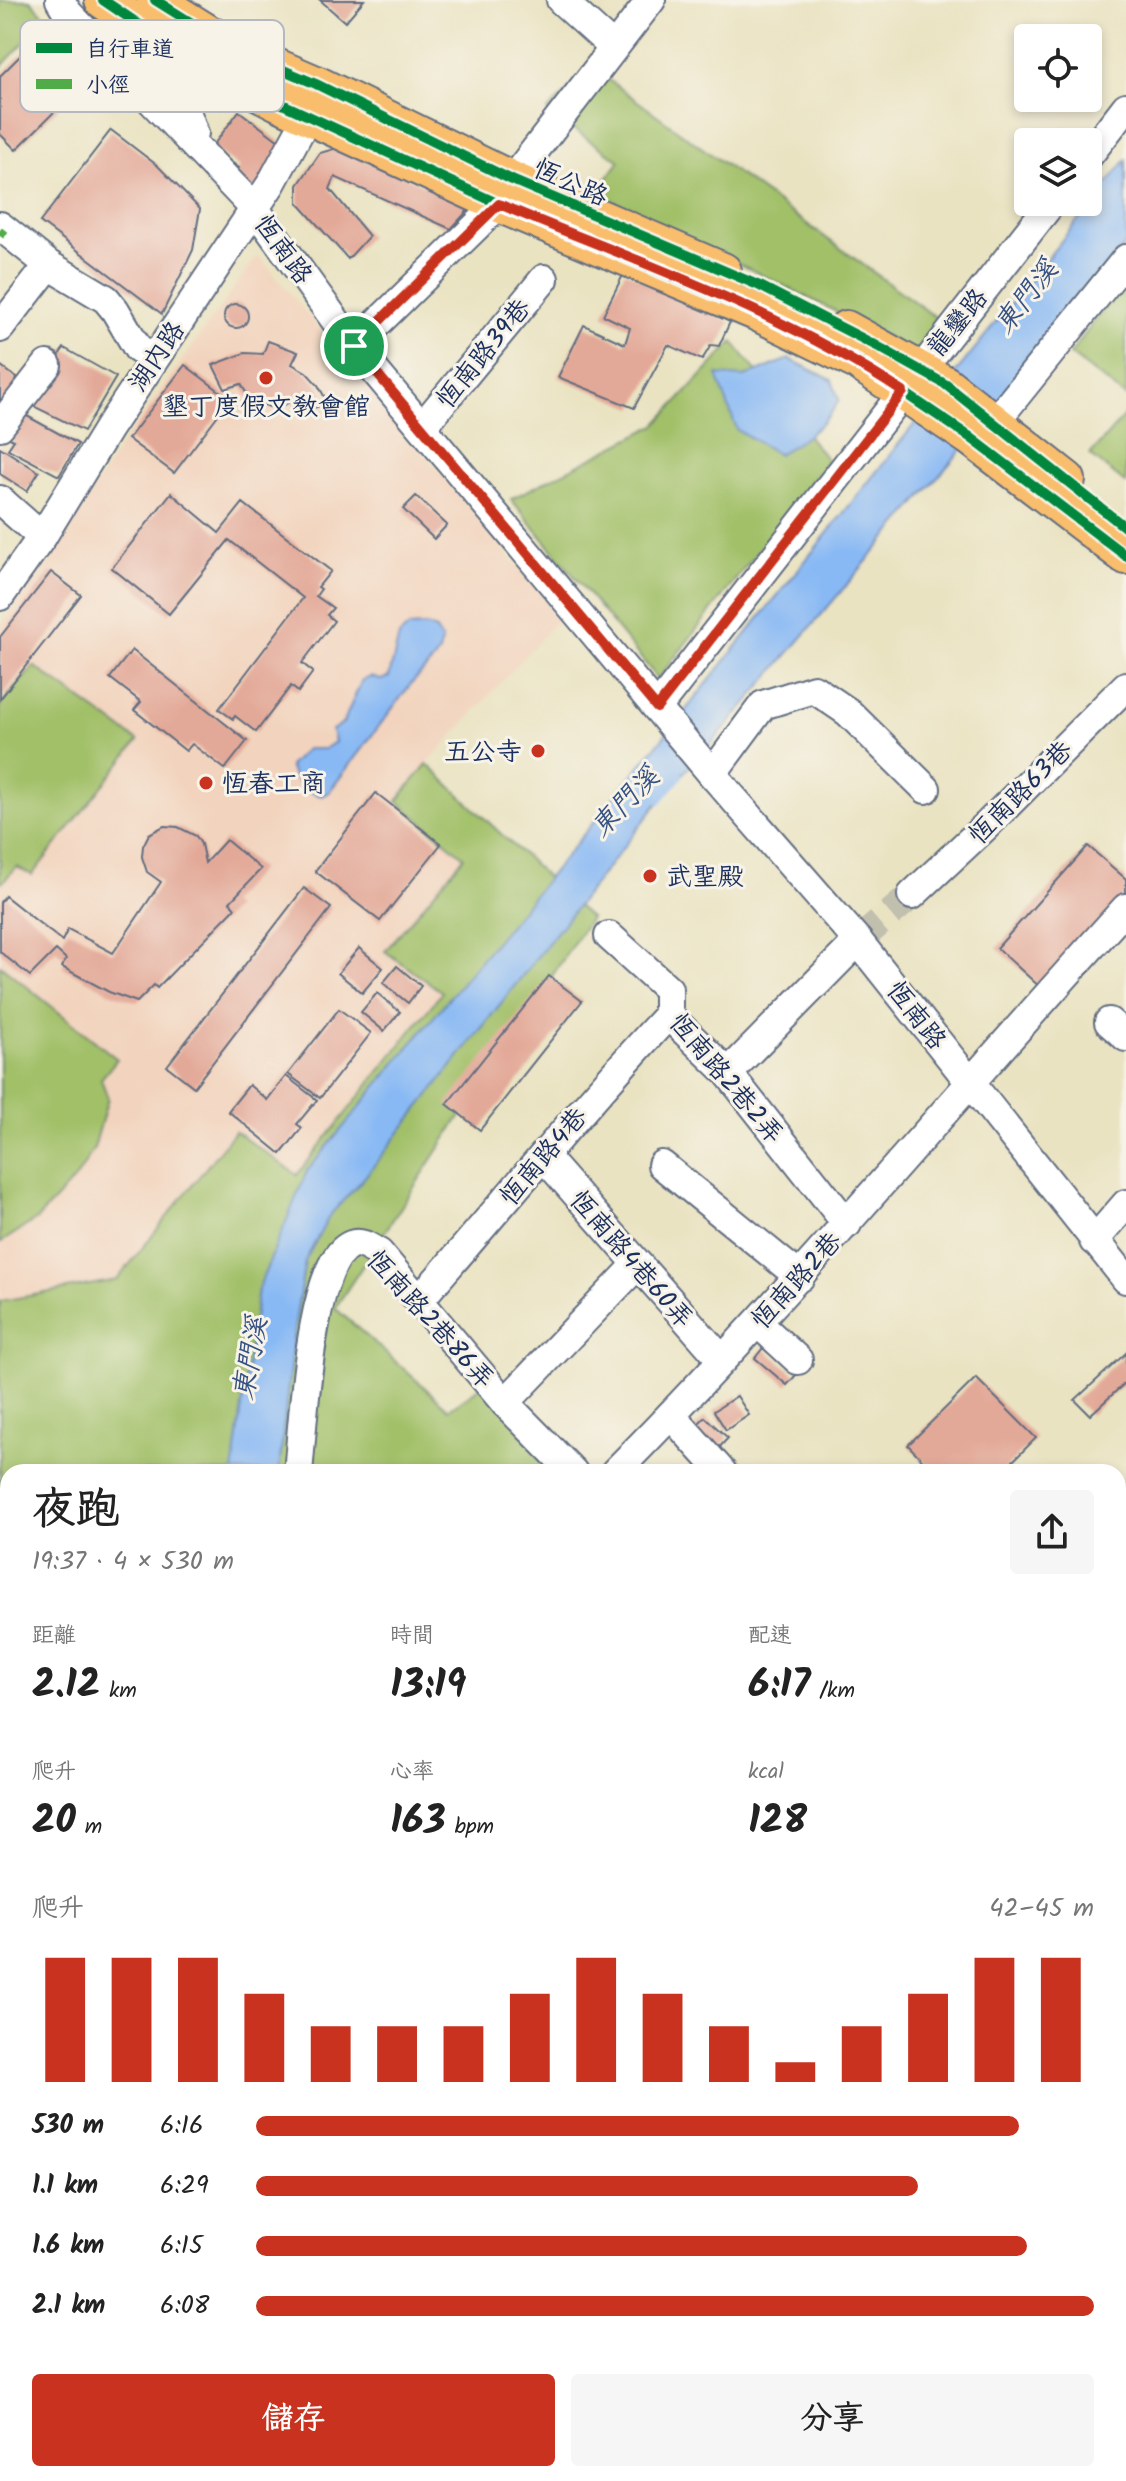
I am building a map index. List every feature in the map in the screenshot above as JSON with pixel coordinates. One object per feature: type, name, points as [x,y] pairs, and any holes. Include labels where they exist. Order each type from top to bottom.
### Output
[{"type":"main road","points":[[103,0],[162,20]]},
{"type":"main road","name":"恆公路","points":[[284,82],[309,98],[506,192],[760,286],[984,426]]},
{"type":"main road","points":[[984,426],[1126,528]]},
{"type":"main road","points":[[984,426],[1126,556]]},
{"type":"street","name":"恆南路","points":[[60,0],[75,20]]},
{"type":"street","points":[[561,0],[613,47]]},
{"type":"street","points":[[354,346],[506,192],[651,0]]},
{"type":"street","name":"湖內路","points":[[0,596],[42,537],[155,357],[255,209],[304,123],[309,98]]},
{"type":"street","points":[[1102,138],[1126,107]]},
{"type":"street","name":"恆南路","points":[[165,112],[255,209],[354,346],[706,766],[858,941],[1126,1279]]},
{"type":"street","name":"恆南路","points":[[185,112],[201,149]]},
{"type":"street","name":"龍鑾路","points":[[663,715],[923,388],[1042,216]]},
{"type":"street","points":[[0,226],[49,265],[106,299],[138,349],[155,357]]},
{"type":"street","points":[[984,426],[1126,259]]},
{"type":"street","points":[[0,328],[49,265]]},
{"type":"street","name":"恆南路39巷","points":[[422,427],[544,279]]},
{"type":"street","points":[[0,426],[47,365]]},
{"type":"street","points":[[0,500],[42,537]]},
{"type":"street","name":"恆南路63巷","points":[[912,895],[1126,686]]},
{"type":"street","points":[[706,766],[763,705],[814,689],[848,712],[926,789]]},
{"type":"street","name":"恆南路2巷","points":[[623,1464],[758,1323],[970,1081],[1123,919]]},
{"type":"street","name":"恆南路2巷2弄","points":[[609,936],[668,989],[668,1015],[728,1073],[847,1224]]},
{"type":"street","points":[[728,1073],[858,941]]},
{"type":"street","name":"恆南路4巷","points":[[420,1299],[604,1083],[668,1015]]},
{"type":"street","name":"恆南路4巷60弄","points":[[544,1157],[636,1266],[722,1360]]},
{"type":"street","points":[[662,1165],[800,1277]]},
{"type":"street","points":[[1094,1241],[1126,1204]]},
{"type":"street","name":"恆南路2巷86弄","points":[[299,1464],[313,1325],[327,1278],[338,1255],[350,1245],[363,1244],[379,1253],[505,1403],[565,1464]]},
{"type":"street","name":"恆南路2巷86弄","points":[[505,1403],[636,1266]]},
{"type":"street","points":[[758,1323],[798,1360]]},
{"type":"street","points":[[671,1415],[715,1464]]},
{"type":"shaded area","name":"恆春工商","points":[[258,255],[560,617],[397,801],[464,857],[385,951],[442,992],[296,1176],[235,1131],[117,1280],[0,1301],[0,626],[47,566],[116,452]]},
{"type":"green space","points":[[0,0],[30,0],[47,18],[20,20],[20,47],[0,68]]},
{"type":"green space","points":[[592,68],[942,322],[917,355],[875,331],[596,193],[620,161],[547,111]]},
{"type":"green space","points":[[1126,280],[1126,397],[1070,354]]},
{"type":"green space","points":[[733,342],[828,461],[658,679],[511,499],[656,425]]},
{"type":"green space","points":[[1126,414],[1126,484],[1090,455]]},
{"type":"green space","points":[[34,666],[138,741],[32,875],[17,867],[2,882],[0,705]]},
{"type":"green space","points":[[427,764],[590,918],[335,1308],[449,1409],[488,1382],[565,1464],[0,1464],[0,1301],[117,1280],[235,1131],[297,1175],[442,992],[385,951],[464,857],[397,801]]},
{"type":"green space","points":[[0,965],[117,1059],[101,1079],[108,1098],[94,1148],[76,1178],[37,1219],[0,1243]]},
{"type":"water","points":[[1126,160],[1126,243],[1013,389],[720,734],[673,784],[364,1178],[330,1215],[305,1261],[294,1330],[280,1464],[234,1464],[258,1289],[307,1171],[685,711],[1081,216],[1102,216],[1102,190]]},
{"type":"water","points":[[789,359],[832,380],[839,400],[813,432],[778,454],[737,430],[717,375],[745,377]]},
{"type":"water","points":[[425,626],[436,630],[442,640],[434,660],[411,684],[329,792],[322,796],[305,789],[289,766],[306,749],[324,749],[335,742],[332,730],[343,723],[362,680],[389,677],[399,636],[409,627]]},
{"type":"building","points":[[320,0],[364,0],[345,22]]},
{"type":"building","points":[[20,56],[20,112],[54,112],[16,150],[0,134],[0,76]]},
{"type":"building","points":[[240,112],[287,147],[256,202],[229,181],[239,168],[212,147]]},
{"type":"building","points":[[111,130],[158,166],[200,209],[193,250],[162,314],[40,222]]},
{"type":"building","points":[[337,148],[472,206],[451,229],[335,177],[330,189],[369,236],[348,259],[298,203],[298,185],[320,153]]},
{"type":"building","points":[[625,271],[730,322],[719,346],[711,345],[702,360],[668,345],[634,408],[558,377],[584,325],[625,344],[630,328],[603,315]]},
{"type":"building","points":[[236,304],[245,307],[248,316],[245,325],[236,328],[227,325],[224,316],[227,307]]},
{"type":"building","name":"墾丁度假文教會館","points":[[268,341],[298,352],[292,364],[306,372],[318,385],[328,403],[299,413],[292,401],[269,407],[258,402],[248,396],[241,384],[225,389],[213,365],[245,353],[263,354]]},
{"type":"building","points":[[64,348],[116,377],[84,431],[25,402]]},
{"type":"building","points":[[0,365],[23,383],[0,409]]},
{"type":"building","points":[[185,365],[230,399],[174,473],[128,439]]},
{"type":"building","points":[[16,410],[78,444],[59,476],[8,449],[14,440],[5,436]]},
{"type":"building","points":[[0,447],[39,472],[27,491],[0,474]]},
{"type":"building","points":[[171,493],[219,533],[243,503],[331,571],[318,587],[321,589],[316,596],[333,608],[327,615],[334,621],[302,663],[313,672],[298,692],[291,686],[256,732],[235,716],[233,719],[219,709],[303,598],[229,540],[169,614],[112,568]]},
{"type":"building","points":[[416,496],[447,525],[434,539],[403,509]]},
{"type":"building","points":[[51,572],[81,595],[0,699],[0,637]]},
{"type":"building","points":[[132,650],[247,741],[225,769],[192,744],[186,751],[134,710],[141,702],[110,678]]},
{"type":"building","points":[[376,793],[441,844],[380,921],[315,871]]},
{"type":"building","points":[[164,826],[178,827],[196,836],[205,863],[226,840],[261,869],[230,902],[235,908],[157,988],[154,985],[137,1002],[109,992],[62,967],[66,959],[56,950],[30,976],[0,952],[0,902],[5,896],[62,941],[68,929],[113,953],[161,882],[147,872],[142,857],[149,834]]},
{"type":"building","points":[[1088,846],[1126,879],[1126,893],[1041,988],[997,948]]},
{"type":"building","points":[[304,888],[331,908],[194,1087],[167,1066]]},
{"type":"building","points":[[359,948],[383,968],[362,993],[338,973]]},
{"type":"building","points":[[397,966],[421,986],[408,1003],[383,983]]},
{"type":"building","points":[[549,976],[582,1001],[480,1130],[447,1104]]},
{"type":"building","points":[[377,993],[400,1012],[384,1031],[361,1012]]},
{"type":"building","points":[[339,1009],[371,1033],[320,1098],[288,1074]]},
{"type":"building","points":[[286,1076],[317,1100],[297,1124],[302,1128],[281,1154],[228,1111],[249,1085],[267,1100]]},
{"type":"building","points":[[763,1348],[796,1375],[787,1385],[755,1358]]},
{"type":"building","points":[[1126,1353],[1126,1382],[1090,1415],[1075,1400]]},
{"type":"building","points":[[976,1378],[1036,1438],[1010,1464],[926,1464],[908,1445]]},
{"type":"building","points":[[737,1396],[749,1415],[726,1430],[714,1411]]},
{"type":"building","points":[[705,1417],[728,1438],[716,1451],[693,1429]]},
{"type":"waterway","name":"東門溪","points":[[659,801],[680,776]]},
{"type":"tunnel","points":[[858,941],[912,895]]},
{"type":"marked path","points":[[0,236],[5,230]]},
{"type":"cycle path","points":[[103,0],[132,20]]},
{"type":"cycle path","points":[[155,0],[187,20]]},
{"type":"cycle path","points":[[284,70],[512,180],[760,286],[877,346],[945,384],[1126,528]]},
{"type":"cycle path","points":[[284,105],[499,204],[756,312],[857,361],[970,437],[1126,556]]},
{"type":"place","name":"墾丁度假文教會館","points":[[266,378]]},
{"type":"place","name":"五公寺","points":[[538,751]]},
{"type":"place","name":"恆春工商","points":[[206,783]]},
{"type":"place","name":"武聖殿","points":[[650,876]]},
{"type":"route","points":[[499,204],[756,312],[857,361],[903,392],[657,708],[354,346],[499,204]]}]
